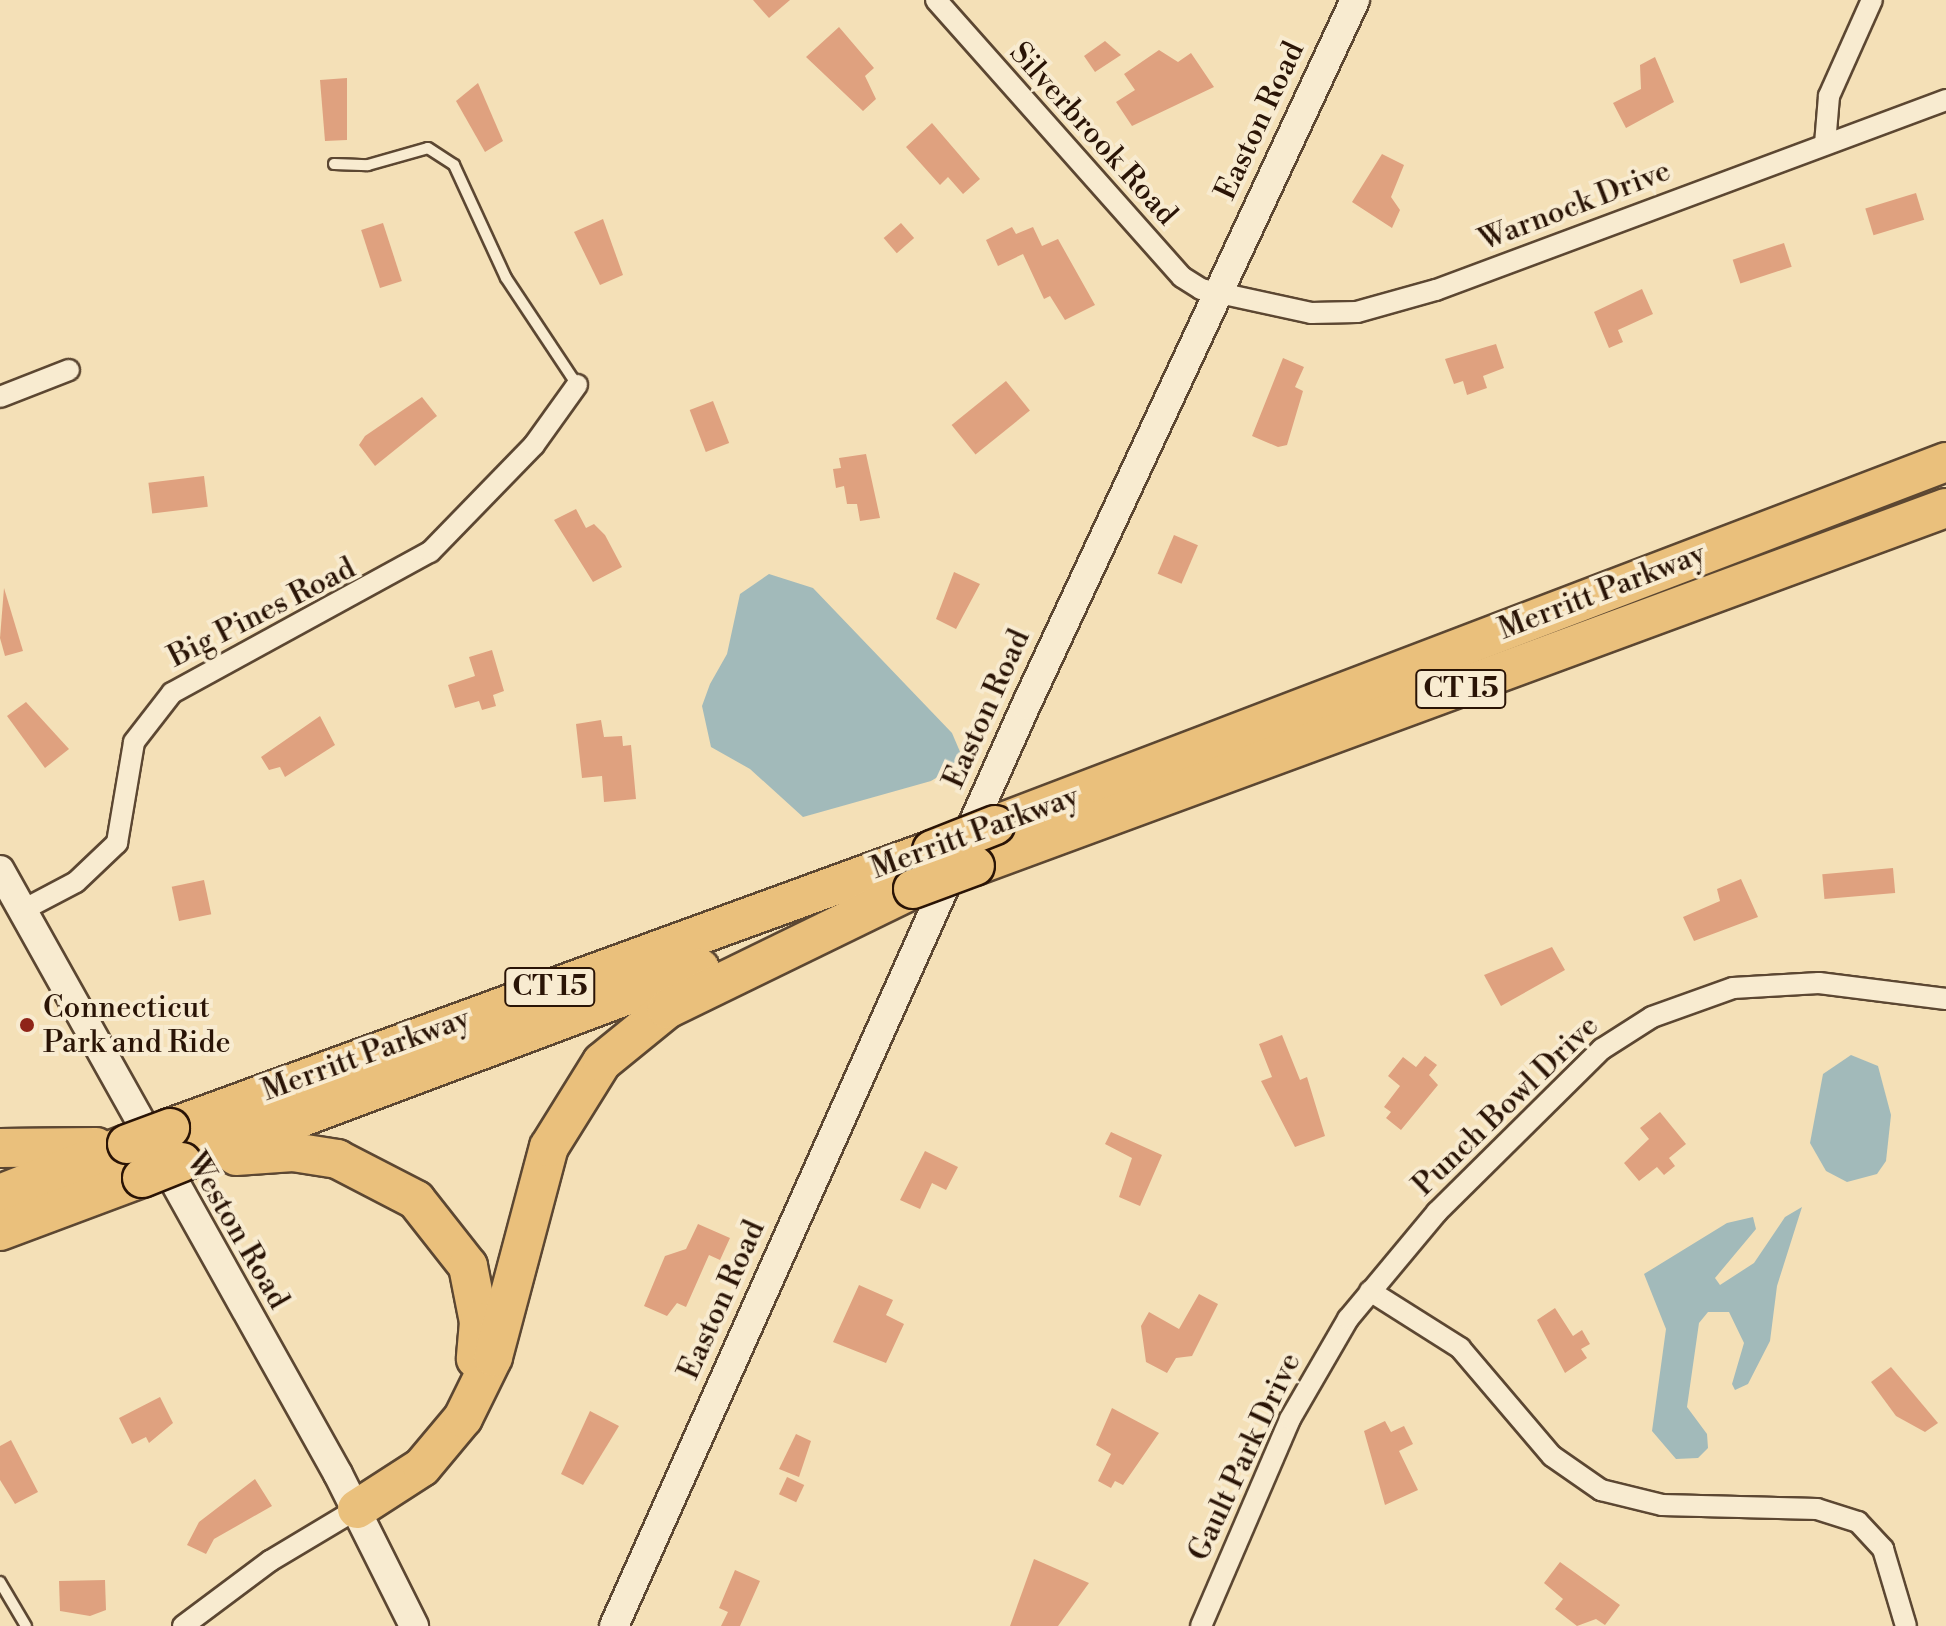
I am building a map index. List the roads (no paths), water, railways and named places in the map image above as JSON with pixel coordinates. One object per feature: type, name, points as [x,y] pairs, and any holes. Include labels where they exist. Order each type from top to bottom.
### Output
[{"type":"highway","name":"Merritt Parkway","points":[[0,1231],[135,1161],[995,825],[1946,462]]},
{"type":"highway","name":"Merritt Parkway","points":[[176,1145],[913,889],[1946,508]]},
{"type":"highway","points":[[357,1509],[422,1467],[463,1418],[493,1357],[539,1173],[583,1084],[667,1009],[913,889]]},
{"type":"highway","points":[[176,1145],[316,1154],[388,1180],[434,1216],[468,1266],[477,1300],[479,1342],[463,1418]]},
{"type":"highway","points":[[0,1148],[135,1161]]},
{"type":"highway","name":"Merritt Parkway","points":[[0,1194],[135,1161]]},
{"type":"main road","name":"Easton Road","points":[[614,1626],[1216,293],[1355,0]]},
{"type":"main road","name":"Weston Road","points":[[0,870],[357,1509],[414,1626]]},
{"type":"street","name":"Silverbrook Road","points":[[936,0],[1182,277],[1216,293]]},
{"type":"street","points":[[1825,144],[1829,96],[1872,0]]},
{"type":"street","name":"Warnock Drive","points":[[1216,293],[1311,313],[1378,308],[1946,100]]},
{"type":"street","points":[[0,397],[69,370]]},
{"type":"street","name":"Big Pines Road","points":[[21,911],[76,882],[117,843],[134,742],[172,693],[430,552],[534,445],[577,385]]},
{"type":"street","name":"Punch Bowl Drive","points":[[1370,1291],[1560,1088],[1652,1017],[1733,988],[1773,983],[1946,999]]},
{"type":"street","points":[[1370,1291],[1460,1348],[1552,1456],[1601,1490],[1662,1505],[1817,1509],[1858,1522],[1883,1549],[1906,1626]]},
{"type":"street","name":"Gault Park Drive","points":[[1201,1626],[1299,1399],[1370,1291]]},
{"type":"street","points":[[183,1626],[270,1561],[357,1509]]},
{"type":"lane","points":[[334,164],[368,165],[428,148],[454,165],[506,278],[577,385]]},
{"type":"lane","points":[[0,1582],[26,1626]]},
{"type":"water","points":[[769,574],[813,588],[952,733],[964,761],[931,781],[803,817],[750,769],[711,747],[702,706],[727,654],[740,594]]},
{"type":"water","points":[[1851,1055],[1878,1066],[1891,1115],[1886,1161],[1877,1174],[1847,1182],[1826,1171],[1810,1143],[1823,1074]]},
{"type":"water","points":[[1802,1207],[1777,1286],[1770,1341],[1748,1384],[1735,1390],[1732,1384],[1744,1343],[1729,1312],[1708,1312],[1699,1323],[1687,1407],[1707,1434],[1708,1448],[1698,1458],[1676,1459],[1652,1431],[1666,1329],[1644,1274],[1727,1223],[1753,1217],[1756,1229],[1715,1278],[1720,1285],[1754,1263],[1785,1217]]},
{"type":"place","name":"Connecticut Park and Ride","points":[[27,1025]]}]
